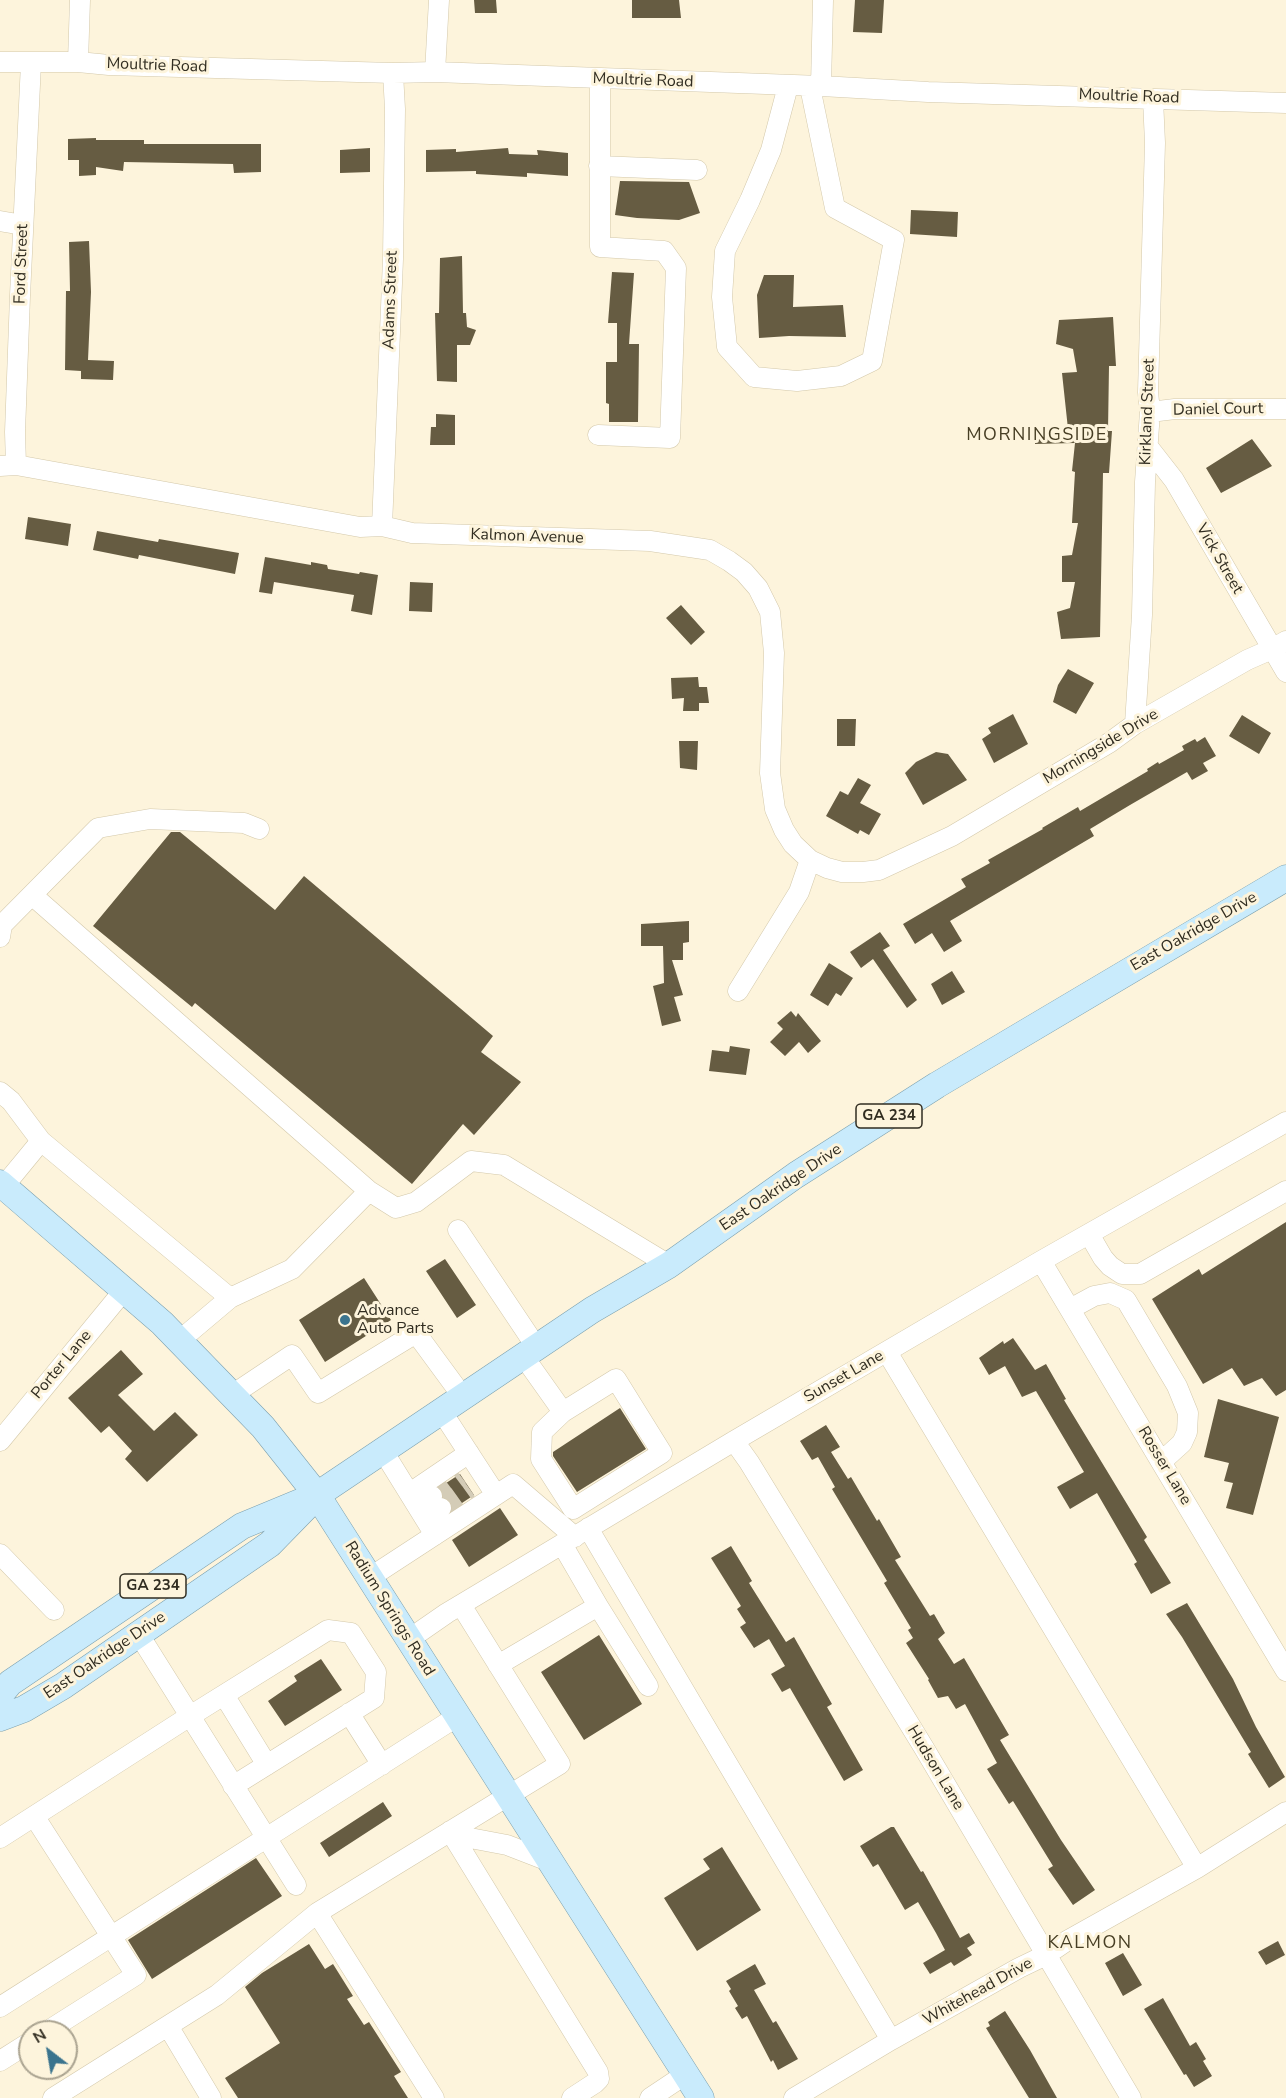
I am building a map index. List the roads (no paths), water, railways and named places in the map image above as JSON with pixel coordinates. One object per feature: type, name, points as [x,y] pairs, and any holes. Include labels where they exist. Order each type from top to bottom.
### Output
[{"type":"main road","name":"East Oakridge Drive","points":[[0,1695],[10,1683],[242,1526],[317,1495],[592,1310],[669,1265],[796,1175],[937,1085],[1286,878]]},
{"type":"main road","name":"Radium Springs Road","points":[[2,1184],[125,1289],[179,1341],[263,1427],[317,1495],[701,2098]]},
{"type":"main road","name":"East Oakridge Drive","points":[[0,1718],[24,1709],[63,1686],[270,1544],[317,1495]]},
{"type":"street","points":[[78,62],[80,0]]},
{"type":"street","points":[[435,72],[439,0]]},
{"type":"street","points":[[788,86],[771,150],[725,251],[722,297],[728,347],[754,377],[797,381],[841,376],[872,361],[894,240],[835,208],[816,87],[823,0]]},
{"type":"street","name":"Moultrie Road","points":[[0,62],[78,62],[393,74],[435,72],[928,92],[1286,103]]},
{"type":"street","name":"Ford Street","points":[[8,465],[15,432],[31,63]]},
{"type":"street","name":"Adams Street","points":[[382,526],[393,259],[395,109],[393,74]]},
{"type":"street","points":[[598,435],[670,438],[676,268],[664,251],[600,247],[600,79]]},
{"type":"street","name":"Kirkland Street","points":[[1135,724],[1142,615],[1145,482],[1149,448],[1155,143],[1153,99]]},
{"type":"street","points":[[599,166],[697,170]]},
{"type":"street","points":[[0,221],[23,225]]},
{"type":"street","name":"Daniel Court","points":[[1150,412],[1175,409],[1286,410]]},
{"type":"street","name":"Vick Street","points":[[1149,448],[1174,480],[1279,645],[1286,672]]},
{"type":"street","name":"Kalmon Avenue","points":[[8,465],[360,527],[382,526],[412,533],[650,541],[710,550],[737,567],[758,588],[770,612],[774,653],[770,772],[775,809],[793,844],[810,860],[842,872],[879,870],[916,852]]},
{"type":"street","name":"Morningside Drive","points":[[916,852],[962,830],[1109,743],[1135,724],[1246,660],[1279,645]]},
{"type":"street","points":[[0,937],[2,925],[98,828],[150,819],[244,823],[259,829]]},
{"type":"street","points":[[738,991],[799,892],[810,860]]},
{"type":"street","points":[[32,895],[369,1191],[396,1208],[416,1202],[471,1161],[504,1165],[669,1265]]},
{"type":"street","points":[[0,1092],[11,1101],[42,1141],[230,1298]]},
{"type":"street","name":"Sunset Lane","points":[[408,1640],[461,1605],[734,1441],[1089,1233],[1286,1122]]},
{"type":"street","points":[[2,1184],[42,1141]]},
{"type":"street","points":[[179,1341],[230,1298],[292,1269],[369,1191]]},
{"type":"street","points":[[1089,1233],[1110,1266],[1122,1274],[1140,1274],[1286,1191]]},
{"type":"street","points":[[458,1230],[531,1352],[563,1412]]},
{"type":"street","name":"Rosser Lane","points":[[1041,1261],[1286,1671]]},
{"type":"street","name":"Porter Lane","points":[[0,1441],[125,1289]]},
{"type":"street","points":[[1070,1309],[1094,1296],[1110,1293],[1126,1300],[1172,1376],[1188,1413],[1188,1432],[1182,1443],[1161,1462]]},
{"type":"street","points":[[232,1395],[292,1355],[318,1393],[416,1333],[463,1397]]},
{"type":"street","points":[[887,1352],[1197,1868]]},
{"type":"street","points":[[616,1379],[662,1453],[573,1509],[542,1459],[542,1432],[563,1412],[616,1379]]},
{"type":"street","points":[[442,1412],[472,1471],[496,1495]]},
{"type":"street","name":"Hudson Lane","points":[[734,1441],[924,1748],[1131,2098]]},
{"type":"street","points":[[383,1451],[427,1509]]},
{"type":"street","points":[[369,1578],[427,1509],[472,1471]]},
{"type":"street","points":[[427,1509],[496,1495],[513,1484],[581,1533],[891,2040]]},
{"type":"street","points":[[587,1500],[581,1533],[598,1606],[648,1686]]},
{"type":"street","points":[[0,1554],[54,1610]]},
{"type":"street","points":[[53,2098],[75,2092],[168,2026],[217,1995],[317,1913],[560,1764],[461,1605]]},
{"type":"street","points":[[498,1665],[598,1606]]},
{"type":"street","points":[[0,1838],[328,1630],[351,1633],[376,1672],[374,1698],[233,1786]]},
{"type":"street","points":[[138,1633],[296,1885]]},
{"type":"street","points":[[224,1695],[267,1764]]},
{"type":"street","points":[[350,1713],[382,1765]]},
{"type":"street","points":[[0,2007],[458,1716]]},
{"type":"street","name":"Whitehead Drive","points":[[795,2098],[891,2040],[1046,1955],[1075,1936],[1197,1868],[1286,1812]]},
{"type":"street","points":[[34,1816],[136,1975],[65,2020]]},
{"type":"street","points":[[452,1830],[470,1838],[507,1845],[551,1862]]},
{"type":"street","points":[[452,1830],[598,2072],[599,2079],[572,2098]]},
{"type":"street","points":[[317,1913],[434,2098]]},
{"type":"street","points":[[168,2026],[212,2098]]},
{"type":"street","points":[[0,2061],[18,2050]]},
{"type":"street","points":[[650,2098],[686,2074]]},
{"type":"tunnel","points":[[432,1496],[460,1475]]},
{"type":"tunnel","points":[[441,1508],[469,1488]]},
{"type":"place","name":"Advance Auto Parts","points":[[345,1320]]},
{"type":"district","name":"MORNINGSIDE","points":[[1037,436]]},
{"type":"district","name":"KALMON","points":[[1090,1944]]}]
